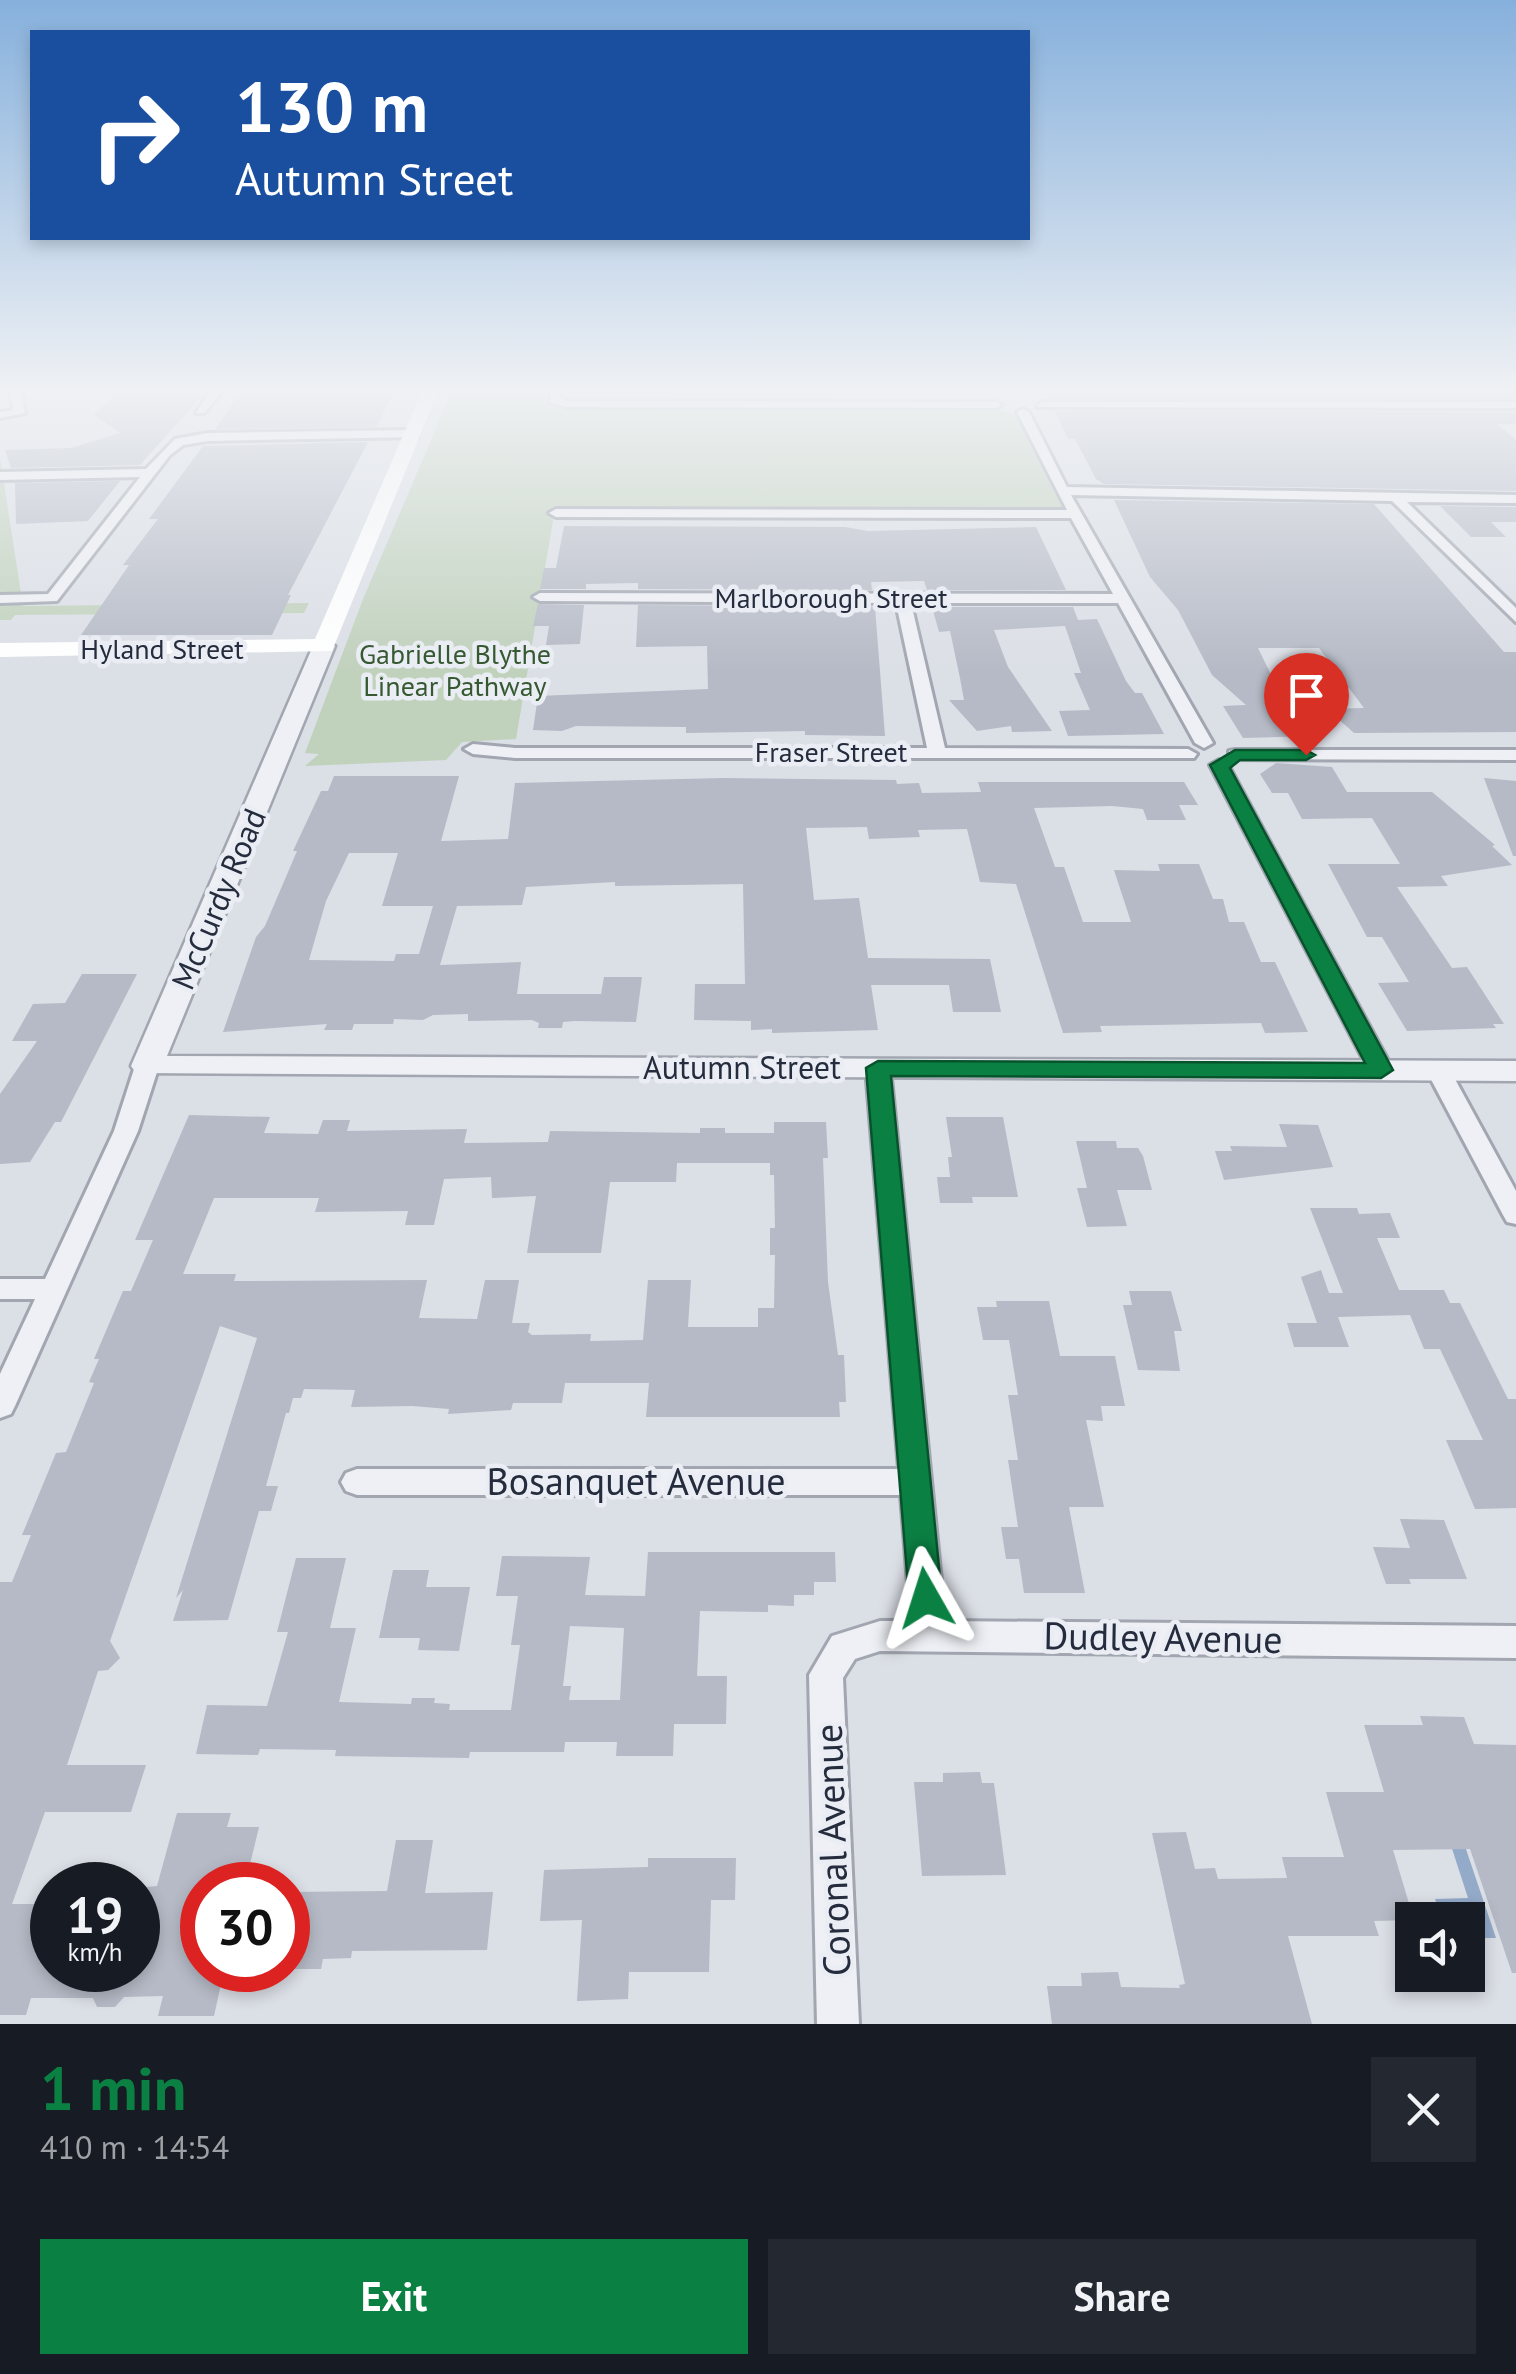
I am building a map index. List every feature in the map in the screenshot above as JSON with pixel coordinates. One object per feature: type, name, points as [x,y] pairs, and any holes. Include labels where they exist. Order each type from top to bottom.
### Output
[{"type":"main road","name":"McCurdy Road","points":[[324,646],[392,483]]},
{"type":"main road","name":"Hyland Street","points":[[0,650],[324,646]]},
{"type":"street","points":[[0,599],[52,598],[142,483]]},
{"type":"street","points":[[1058,483],[1122,599],[1196,749]]},
{"type":"street","points":[[1062,491],[1163,489],[1398,500],[1516,500]]},
{"type":"street","points":[[1398,500],[1516,616]]},
{"type":"street","points":[[556,512],[1075,514]]},
{"type":"street","name":"Marlborough Street","points":[[540,597],[1122,599]]},
{"type":"street","points":[[902,598],[937,753]]},
{"type":"street","name":"McCurdy Road","points":[[0,1406],[129,1124],[147,1066],[324,646]]},
{"type":"street","name":"Fraser Street","points":[[473,749],[515,753],[1196,749],[1203,764],[1227,760]]},
{"type":"street","points":[[1381,1070],[1227,760],[1516,755]]},
{"type":"street","name":"Autumn Street","points":[[147,1066],[1516,1071]]},
{"type":"street","points":[[878,1068],[929,1636]]},
{"type":"street","points":[[1438,1070],[1516,1215]]},
{"type":"street","points":[[0,1289],[53,1289]]},
{"type":"street","name":"Bosanquet Avenue","points":[[357,1482],[914,1482]]},
{"type":"street","name":"Dudley Avenue","points":[[826,1675],[844,1647],[880,1636],[1516,1642]]},
{"type":"street","name":"Coronal Avenue","points":[[826,1675],[838,2024]]},
{"type":"green space","points":[[0,483],[4,483],[23,606],[309,603],[304,613],[15,615],[11,620],[0,620]]},
{"type":"green space","name":"Gabrielle Blythe Linear Pathway","points":[[413,483],[1050,483],[1063,509],[555,509],[516,739],[462,742],[446,760],[305,766],[319,754],[305,753],[363,599]]},
{"type":"water","points":[[1433,1790],[1446,1790],[1484,1902],[1435,1899],[1468,1898]]},
{"type":"water","points":[[1485,1905],[1496,1938],[1485,1938]]},
{"type":"building","points":[[15,483],[118,483],[88,521],[16,524]]},
{"type":"building","points":[[175,483],[346,483],[288,595],[272,635],[81,635],[129,565],[123,565],[158,519],[149,519]]},
{"type":"building","points":[[1516,483],[1516,491],[1104,484]]},
{"type":"building","points":[[1114,500],[1374,504],[1504,652],[1516,652],[1516,732],[1354,733],[1327,709],[1364,708],[1319,648],[1258,648],[1276,685],[1293,699],[1314,735],[1317,732],[1317,746],[1298,746],[1312,736],[1243,738],[1223,706],[1246,705],[1212,675],[1178,610],[1150,577]]},
{"type":"building","points":[[1440,506],[1516,507],[1516,522],[1491,522],[1506,537],[1471,537]]},
{"type":"building","points":[[564,526],[845,527],[868,531],[1036,527],[1066,590],[927,590],[924,581],[871,582],[872,590],[638,589],[638,583],[540,589],[544,568],[556,568]]},
{"type":"building","points":[[538,604],[584,605],[580,644],[546,645],[549,626],[533,626]]},
{"type":"building","points":[[638,605],[875,607],[885,736],[805,735],[805,731],[686,733],[686,727],[576,726],[562,731],[533,730],[538,696],[708,689],[707,646],[636,647]]},
{"type":"building","points":[[932,607],[1073,607],[1078,620],[1097,619],[1126,681],[1135,693],[1142,693],[1164,734],[1068,736],[1059,711],[1090,710],[1074,673],[1081,673],[1065,626],[994,630],[1008,667],[1052,731],[1012,732],[1011,726],[977,731],[949,700],[964,700],[950,631],[939,632]]},
{"type":"building","points":[[1276,763],[1332,767],[1347,792],[1432,792],[1495,845],[1492,846],[1512,865],[1441,876],[1448,886],[1397,887],[1452,968],[1467,967],[1504,1024],[1493,1024],[1496,1028],[1407,1031],[1378,983],[1409,982],[1382,937],[1367,937],[1328,864],[1400,864],[1372,818],[1302,819],[1288,793],[1272,793],[1260,774]]},
{"type":"building","points":[[334,776],[459,776],[441,841],[508,839],[515,783],[723,778],[896,780],[897,784],[919,783],[922,793],[981,792],[978,782],[1184,782],[1198,805],[1179,805],[1186,820],[1147,820],[1143,809],[1112,806],[1034,808],[1055,867],[1064,867],[1083,922],[1131,922],[1114,870],[1160,871],[1158,864],[1199,864],[1213,899],[1223,899],[1229,922],[1244,922],[1261,962],[1275,962],[1308,1032],[1265,1033],[1261,1023],[1100,1026],[1102,1032],[1063,1033],[1016,884],[980,882],[967,829],[918,830],[920,837],[869,839],[867,827],[806,828],[814,900],[859,898],[868,958],[990,959],[1001,1012],[953,1012],[949,985],[871,985],[878,1030],[772,1033],[772,1029],[751,1030],[751,1021],[694,1020],[695,984],[745,984],[743,884],[615,886],[615,882],[526,887],[522,905],[457,906],[440,965],[521,962],[517,994],[601,994],[604,977],[642,977],[636,1022],[575,1021],[563,1022],[562,1028],[538,1028],[539,1023],[532,1020],[468,1021],[468,1014],[394,1019],[393,1024],[354,1024],[352,1030],[324,1030],[327,1024],[223,1032],[256,937],[265,926],[297,851],[293,851],[321,791],[328,791]],"holes":[[[349,853],[398,853],[382,906],[433,906],[419,954],[396,954],[394,961],[309,960],[326,901]]]},
{"type":"building","points":[[1484,778],[1516,781],[1516,856],[1513,856]]},
{"type":"building","points":[[82,974],[137,974],[61,1122],[55,1122],[30,1162],[0,1164],[0,1094],[37,1041],[12,1041],[33,1004],[65,1003]]},
{"type":"building","points":[[189,1115],[270,1117],[264,1133],[318,1134],[323,1120],[350,1120],[347,1131],[467,1129],[464,1143],[548,1142],[550,1131],[700,1133],[700,1128],[725,1128],[725,1133],[774,1133],[774,1122],[826,1122],[828,1158],[823,1158],[828,1282],[838,1355],[844,1355],[846,1402],[839,1402],[840,1417],[646,1417],[649,1383],[565,1383],[562,1403],[513,1403],[511,1410],[448,1414],[449,1409],[412,1406],[351,1407],[355,1390],[304,1389],[301,1398],[293,1398],[286,1413],[266,1486],[278,1486],[271,1511],[259,1511],[228,1620],[173,1621],[183,1590],[176,1598],[257,1338],[220,1326],[110,1641],[120,1658],[108,1670],[98,1671],[67,1765],[146,1765],[131,1812],[45,1812],[12,1904],[30,1904],[30,1992],[160,1992],[160,1875],[177,1813],[231,1813],[227,1827],[259,1827],[251,1862],[180,1862],[180,1992],[219,1992],[214,2016],[158,2016],[163,1996],[124,1997],[115,2007],[97,2007],[93,1998],[31,1998],[26,2015],[0,2015],[0,1582],[12,1582],[31,1535],[22,1535],[56,1453],[66,1452],[94,1383],[89,1382],[99,1359],[94,1359],[123,1291],[131,1291],[153,1240],[135,1240]],"holes":[[[677,1163],[770,1163],[770,1175],[774,1175],[775,1228],[770,1228],[770,1255],[775,1255],[774,1308],[758,1308],[758,1327],[688,1327],[691,1280],[648,1280],[643,1340],[590,1341],[591,1334],[532,1335],[528,1332],[530,1323],[512,1323],[519,1280],[485,1280],[477,1319],[419,1318],[427,1280],[234,1281],[236,1274],[183,1274],[214,1198],[319,1198],[315,1212],[408,1211],[405,1225],[434,1225],[444,1179],[491,1177],[492,1198],[536,1196],[527,1253],[601,1253],[610,1182],[676,1182]]]},
{"type":"building","points":[[946,1117],[1003,1117],[1018,1197],[972,1197],[973,1203],[940,1203],[937,1177],[950,1177],[948,1157],[952,1157]]},
{"type":"building","points":[[1279,1124],[1318,1125],[1333,1167],[1224,1180],[1215,1151],[1232,1151],[1230,1146],[1287,1147]]},
{"type":"building","points":[[1076,1141],[1116,1141],[1117,1148],[1138,1148],[1143,1156],[1152,1190],[1117,1190],[1127,1226],[1087,1227],[1077,1188],[1087,1188]]},
{"type":"building","points":[[1310,1208],[1390,1213],[1400,1238],[1377,1238],[1399,1290],[1444,1290],[1450,1303],[1460,1303],[1508,1399],[1516,1399],[1516,1508],[1475,1509],[1446,1440],[1483,1440],[1440,1349],[1424,1349],[1410,1315],[1338,1317],[1349,1347],[1294,1347],[1287,1323],[1317,1323],[1301,1277],[1321,1270],[1329,1293],[1343,1293]]},
{"type":"building","points":[[1129,1291],[1171,1291],[1182,1331],[1174,1331],[1180,1371],[1138,1370],[1123,1305],[1132,1305]]},
{"type":"building","points":[[996,1301],[1049,1301],[1060,1356],[1115,1356],[1125,1406],[1101,1406],[1103,1421],[1086,1420],[1104,1507],[1069,1507],[1085,1593],[1024,1593],[1019,1559],[1006,1559],[1001,1527],[1018,1527],[1008,1460],[1018,1460],[1008,1395],[1018,1395],[1009,1340],[983,1340],[977,1307],[997,1307]]},
{"type":"building","points":[[1400,1519],[1444,1520],[1467,1579],[1409,1579],[1411,1584],[1386,1584],[1373,1547],[1410,1548]]},
{"type":"building","points":[[648,1552],[835,1552],[836,1582],[814,1582],[814,1595],[794,1595],[794,1606],[768,1605],[768,1612],[700,1611],[697,1676],[727,1676],[726,1724],[674,1724],[673,1756],[616,1756],[617,1742],[565,1742],[564,1752],[470,1752],[469,1758],[335,1756],[336,1750],[260,1749],[258,1755],[196,1754],[207,1705],[267,1706],[288,1632],[277,1632],[296,1558],[346,1558],[330,1628],[356,1628],[339,1702],[411,1704],[412,1698],[435,1698],[434,1703],[450,1704],[449,1710],[511,1710],[520,1645],[511,1645],[518,1596],[496,1596],[502,1556],[590,1557],[585,1595],[645,1596]],"holes":[[[570,1626],[624,1628],[620,1700],[569,1700],[571,1686],[563,1686]]]},
{"type":"building","points":[[393,1570],[429,1570],[426,1587],[470,1587],[459,1651],[418,1650],[420,1638],[379,1638]]},
{"type":"building","points":[[1420,1716],[1464,1717],[1474,1744],[1516,1745],[1516,1973],[1512,1973],[1470,1849],[1393,1850],[1409,1902],[1395,1902],[1395,1920],[1374,1921],[1379,1936],[1288,1936],[1312,2024],[1052,2024],[1047,1986],[1082,1986],[1081,1973],[1118,1972],[1121,1987],[1180,1988],[1185,1984],[1152,1833],[1186,1832],[1195,1869],[1215,1868],[1218,1879],[1287,1878],[1282,1857],[1344,1857],[1326,1792],[1384,1792],[1364,1725],[1423,1725]]},
{"type":"building","points":[[980,1772],[982,1783],[994,1783],[1006,1875],[922,1876],[914,1782],[943,1782],[943,1773]]},
{"type":"building","points":[[396,1840],[433,1840],[425,1893],[493,1892],[487,1950],[352,1951],[351,1958],[323,1959],[321,1969],[310,1969],[310,1892],[387,1891]]},
{"type":"building","points":[[648,1858],[736,1858],[735,1900],[711,1900],[709,1972],[629,1972],[628,1999],[577,2001],[582,1920],[540,1921],[544,1870],[648,1867]]},
{"type":"route","points":[[926,1598],[878,1068],[1381,1070],[1219,765],[1230,763],[1235,755],[1306,755]]}]
